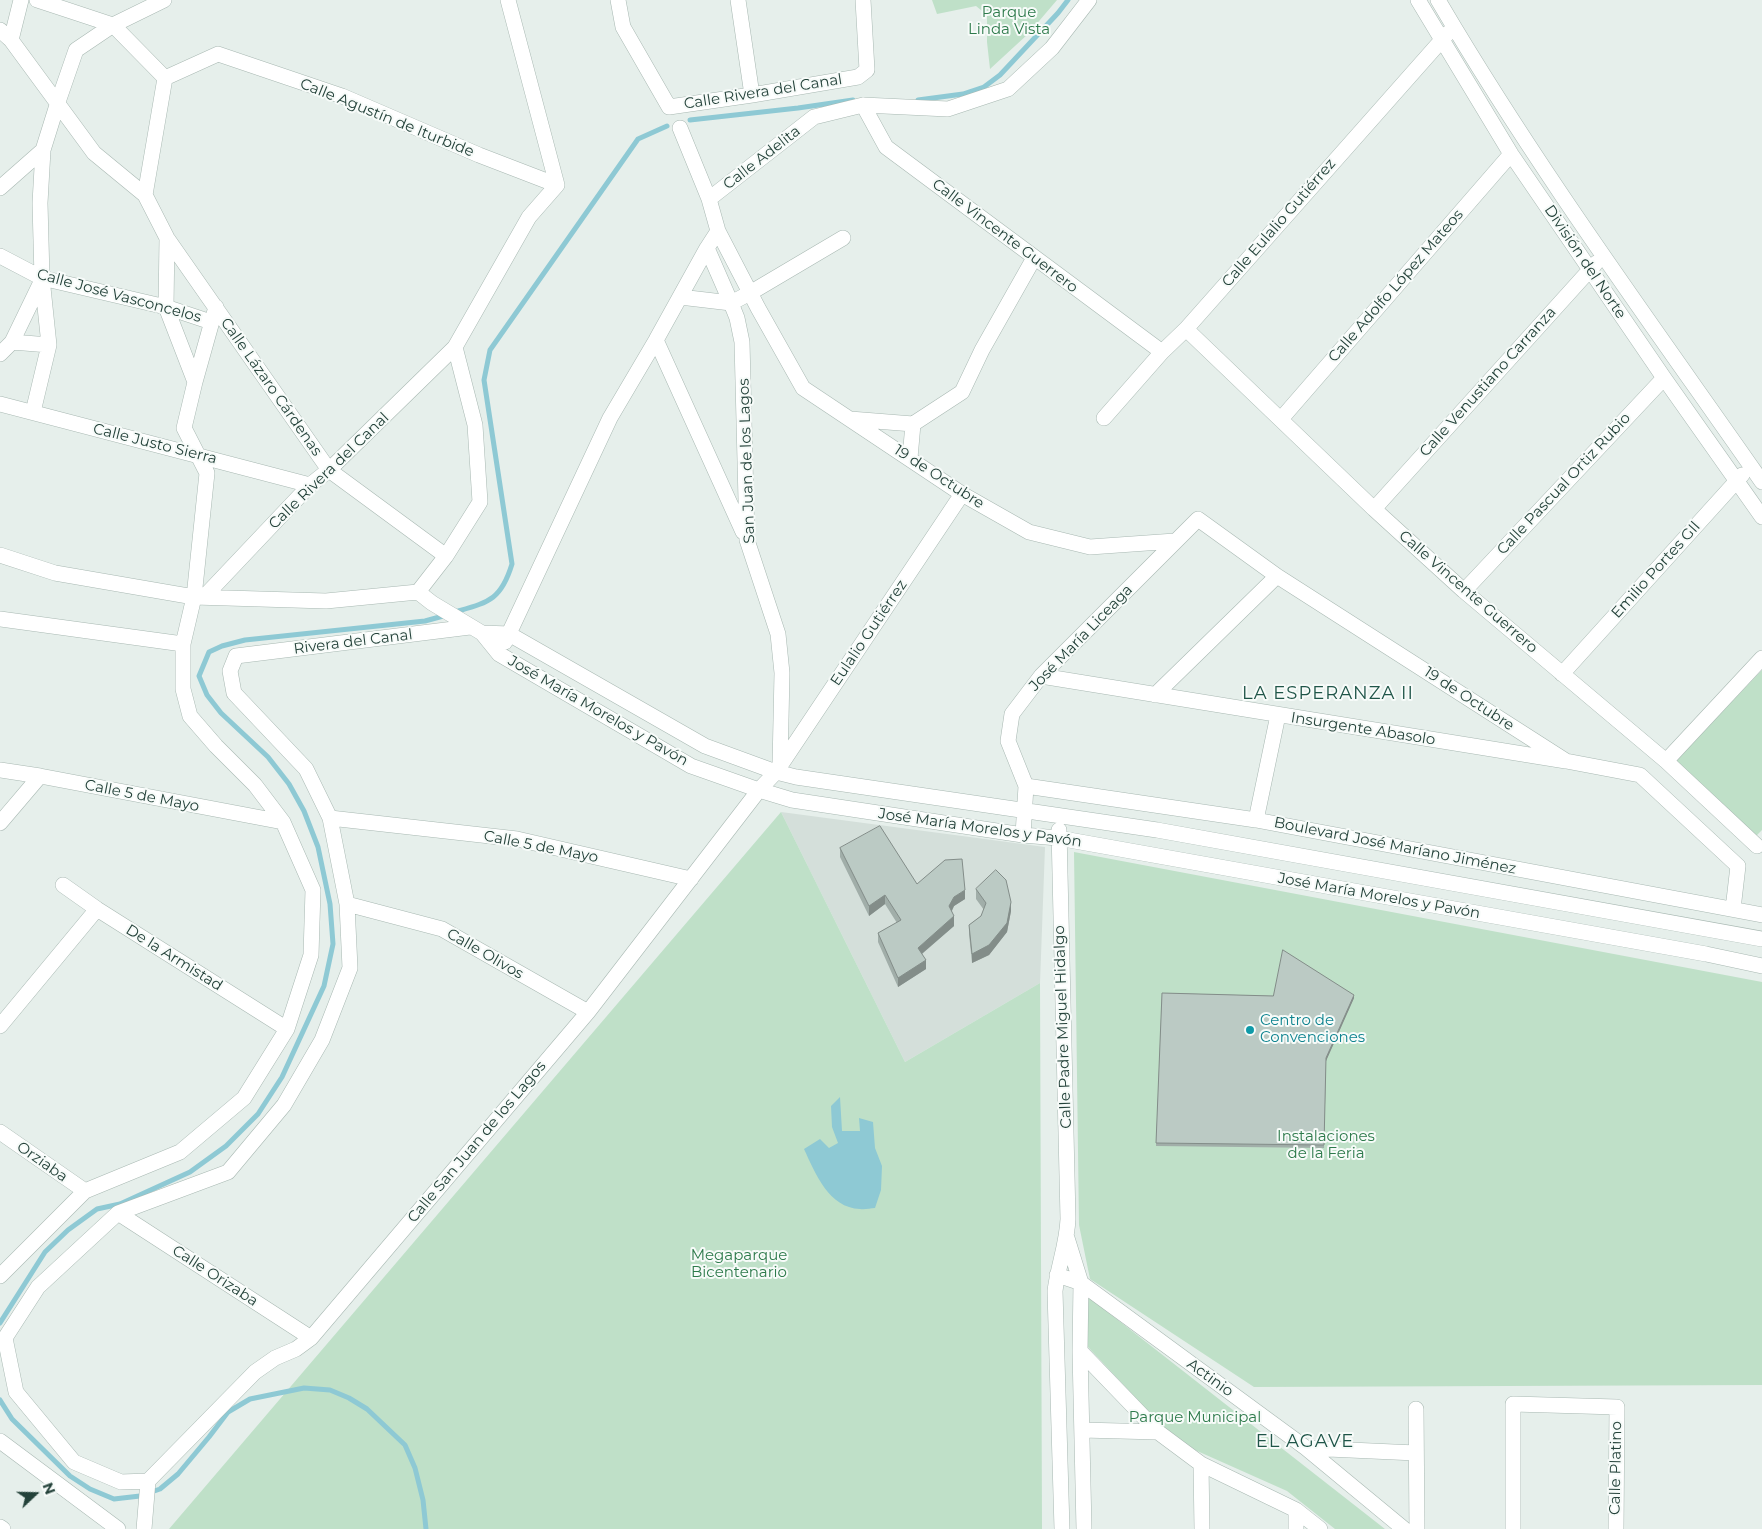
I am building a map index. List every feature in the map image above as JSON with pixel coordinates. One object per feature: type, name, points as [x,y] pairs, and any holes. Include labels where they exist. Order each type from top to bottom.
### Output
[{"type":"street","points":[[6,35],[21,0]]},
{"type":"street","points":[[37,0],[113,24],[164,78],[145,195]]},
{"type":"street","points":[[34,412],[49,344],[42,278],[40,203],[43,150],[58,102],[76,50],[113,24],[164,0]]},
{"type":"street","points":[[508,0],[558,185]]},
{"type":"street","name":"Calle Rivera del Canal","points":[[618,0],[623,27],[668,107],[858,77],[867,70],[863,0]]},
{"type":"street","points":[[738,0],[752,95]]},
{"type":"street","points":[[863,105],[948,108],[1008,89],[1052,48],[1089,0]]},
{"type":"street","name":"División del Norte","points":[[1418,0],[1511,154],[1664,378],[1762,517]]},
{"type":"street","name":"División del Norte","points":[[1438,0],[1524,140],[1762,482]]},
{"type":"street","name":"Calle Eulalio Gutiérrez","points":[[1104,418],[1162,352],[1186,329],[1441,39],[1454,28]]},
{"type":"street","name":"Calle Lázaro Cárdenas","points":[[6,35],[58,102],[94,153],[145,195],[167,238],[214,315],[328,470],[446,556]]},
{"type":"street","name":"Calle Agustín de Iturbide","points":[[164,78],[218,54],[342,96],[478,155],[558,185]]},
{"type":"street","name":"Calle Adelita","points":[[709,199],[814,117],[863,105]]},
{"type":"street","name":"Calle Vincente Guerrero","points":[[863,105],[886,147],[1162,352]]},
{"type":"street","name":"19 de Octubre","points":[[680,128],[709,199],[718,231],[803,388],[962,494],[1028,532],[1090,547],[1175,541]]},
{"type":"street","points":[[0,188],[43,150]]},
{"type":"street","name":"Calle Adolfo López Mateos","points":[[1281,419],[1511,154]]},
{"type":"street","name":"Calle Rivera del Canal","points":[[0,1276],[85,1191],[180,1152],[244,1098],[286,1028],[311,955],[313,890],[283,822],[255,785],[216,746],[190,716],[183,689],[183,644],[199,597],[310,484],[328,470],[455,347],[529,217],[558,185]]},
{"type":"street","points":[[499,654],[610,418],[718,231]]},
{"type":"street","points":[[167,238],[166,307],[195,382]]},
{"type":"street","points":[[680,297],[731,303],[843,238]]},
{"type":"street","name":"San Juan de los Lagos","points":[[707,248],[738,318],[742,342],[746,540],[778,634],[782,673],[778,769]]},
{"type":"street","name":"Calle José Vasconcelos","points":[[0,256],[42,278],[166,307],[214,315]]},
{"type":"street","name":"Calle Venustiano Carranza","points":[[1374,509],[1603,256]]},
{"type":"street","points":[[849,418],[913,424],[962,392],[982,350],[1034,258]]},
{"type":"street","points":[[0,354],[12,342],[42,278]]},
{"type":"street","name":"Calle Lázaro Cárdenas","points":[[199,597],[207,473],[184,428],[214,315]]},
{"type":"street","name":"Calle Vincente Guerrero","points":[[1186,329],[1374,509],[1464,590],[1666,761],[1760,844]]},
{"type":"street","points":[[656,340],[746,540]]},
{"type":"street","points":[[12,342],[49,344]]},
{"type":"street","points":[[418,592],[446,556],[480,502],[475,425],[455,347]]},
{"type":"street","name":"Calle Pascual Ortiz Rubio","points":[[1464,590],[1664,378]]},
{"type":"street","name":"Calle Justo Sierra","points":[[0,404],[310,484]]},
{"type":"street","points":[[910,458],[913,424]]},
{"type":"street","name":"Emilio Portes GIl","points":[[1562,674],[1751,465]]},
{"type":"street","name":"Eulalio Gutiérrez","points":[[778,769],[962,494]]},
{"type":"street","name":"19 de Octubre","points":[[1198,519],[1277,576],[1566,761],[1640,775],[1738,866]]},
{"type":"street","name":"José María Liceaga","points":[[1023,835],[1026,786],[1008,741],[1012,714],[1041,676],[1198,519]]},
{"type":"street","points":[[0,555],[55,573],[199,597],[326,601],[418,592],[432,603],[473,628]]},
{"type":"street","points":[[1155,695],[1277,576]]},
{"type":"street","points":[[0,619],[183,644]]},
{"type":"street","name":"José María Morelos y Pavón","points":[[473,628],[509,634],[705,746],[778,769],[796,777],[1157,830],[1762,939]]},
{"type":"street","name":"José María Morelos y Pavón","points":[[473,628],[499,654],[692,766],[792,800],[1023,835],[1058,838],[1706,954],[1762,966]]},
{"type":"street","name":"Rivera del Canal","points":[[330,818],[306,769],[234,692],[230,671],[236,656],[473,628]]},
{"type":"street","points":[[1666,761],[1762,658]]},
{"type":"street","name":"Insurgente Abasolo","points":[[1041,676],[1566,761]]},
{"type":"street","points":[[1256,820],[1278,715]]},
{"type":"street","name":"Calle San Juan de los Lagos","points":[[147,1486],[255,1372],[275,1358],[296,1350],[312,1338],[588,1012],[778,769]]},
{"type":"street","name":"Calle 5 de Mayo","points":[[0,770],[283,822]]},
{"type":"street","points":[[0,823],[40,776]]},
{"type":"street","name":"Boulevard José Maríano Jiménez","points":[[1026,786],[1256,820],[1762,915]]},
{"type":"street","name":"Calle Padre Miguel Hidalgo","points":[[1060,816],[1058,838],[1067,1237],[1081,1283],[1080,1351],[1084,1529]]},
{"type":"street","points":[[144,1529],[147,1508],[147,1486],[121,1482],[74,1462],[16,1392],[5,1338],[38,1287],[118,1213],[228,1172],[284,1105],[322,1040],[350,968],[347,904],[330,818]]},
{"type":"street","name":"Calle 5 de Mayo","points":[[330,818],[518,839],[692,878]]},
{"type":"street","points":[[1733,909],[1738,866],[1760,844]]},
{"type":"street","name":"De la Armistad","points":[[63,885],[97,909],[286,1028]]},
{"type":"street","name":"Calle Olivos","points":[[347,904],[442,929],[588,1012]]},
{"type":"street","points":[[0,1026],[97,909]]},
{"type":"street","name":"Orziaba","points":[[0,1132],[85,1191]]},
{"type":"street","name":"Calle Orizaba","points":[[118,1213],[312,1338]]},
{"type":"street","name":"Calle Padre Miguel Hidalgo","points":[[1062,1529],[1055,1291],[1057,1275],[1067,1237]]},
{"type":"street","name":"Actinio","points":[[1057,1275],[1081,1283],[1306,1448],[1404,1529]]},
{"type":"street","points":[[1080,1351],[1158,1432],[1201,1464],[1296,1510],[1320,1529]]},
{"type":"street","name":"Calle Platino","points":[[1513,1529],[1514,1404],[1617,1407],[1616,1529]]},
{"type":"street","points":[[1416,1408],[1417,1529]]},
{"type":"street","points":[[1082,1430],[1158,1432]]},
{"type":"street","points":[[0,1441],[118,1529]]},
{"type":"street","points":[[1306,1448],[1416,1453]]},
{"type":"street","points":[[1201,1464],[1202,1529]]},
{"type":"street","points":[[1296,1510],[1296,1529]]},
{"type":"shaded area","points":[[781,812],[1045,847],[1040,983],[905,1062]]},
{"type":"green space","name":"Parque Linda Vista","points":[[932,0],[1057,0],[1028,34],[990,69],[987,15],[976,6],[937,14]]},
{"type":"green space","points":[[1762,670],[1762,830],[1755,837],[1675,761]]},
{"type":"green space","name":"Megaparque Bicentenario","points":[[781,812],[905,1062],[1040,983],[1042,1529],[169,1529]]},
{"type":"green space","name":"Instalaciones de la Feria","points":[[1074,852],[1762,982],[1762,1385],[1254,1387],[1090,1279],[1079,1225]]},
{"type":"green space","name":"Parque Municipal","points":[[1086,1295],[1385,1529],[1335,1529],[1287,1491],[1177,1442],[1088,1347]]},
{"type":"water","points":[[840,1097],[842,1131],[860,1131],[859,1118],[873,1122],[875,1148],[882,1166],[881,1190],[875,1208],[862,1209],[840,1203],[824,1188],[804,1149],[820,1139],[829,1148],[838,1143],[832,1127],[831,1106]]},
{"type":"building","points":[[880,826],[917,884],[945,860],[962,859],[965,890],[954,897],[949,906],[954,916],[918,948],[926,960],[898,978],[878,933],[901,920],[885,895],[869,906],[840,848]]},
{"type":"building","points":[[996,870],[1006,880],[1011,902],[1007,923],[989,945],[972,954],[969,925],[981,916],[986,903],[976,889]]},
{"type":"building","name":"Centro de Convenciones","points":[[1283,950],[1354,995],[1326,1058],[1324,1145],[1156,1143],[1162,993],[1273,996]]},
{"type":"waterway","points":[[918,100],[963,94],[984,87],[1000,75],[1068,0]]},
{"type":"waterway","points":[[690,120],[853,100]]},
{"type":"waterway","points":[[455,612],[492,598],[503,585],[512,564],[484,380],[490,350],[638,139],[667,126]]},
{"type":"waterway","points":[[0,1323],[45,1252],[68,1230],[97,1209],[120,1204],[190,1172],[226,1146],[258,1114],[282,1077],[324,986],[333,944],[330,904],[318,847],[304,811],[289,784],[268,757],[221,713],[207,695],[199,676],[209,652],[222,646],[245,640],[425,621],[447,615]]},
{"type":"waterway","points":[[0,1400],[12,1419],[70,1476],[90,1489],[114,1499],[140,1496],[160,1489],[178,1474],[228,1412],[250,1399],[304,1388],[330,1390],[349,1398],[367,1409],[405,1445],[415,1468],[423,1500],[426,1529]]},
{"type":"place","name":"Centro de Convenciones","points":[[1250,1030]]},
{"type":"district","name":"LA ESPERANZA II","points":[[1328,694]]},
{"type":"district","name":"EL AGAVE","points":[[1305,1442]]}]
